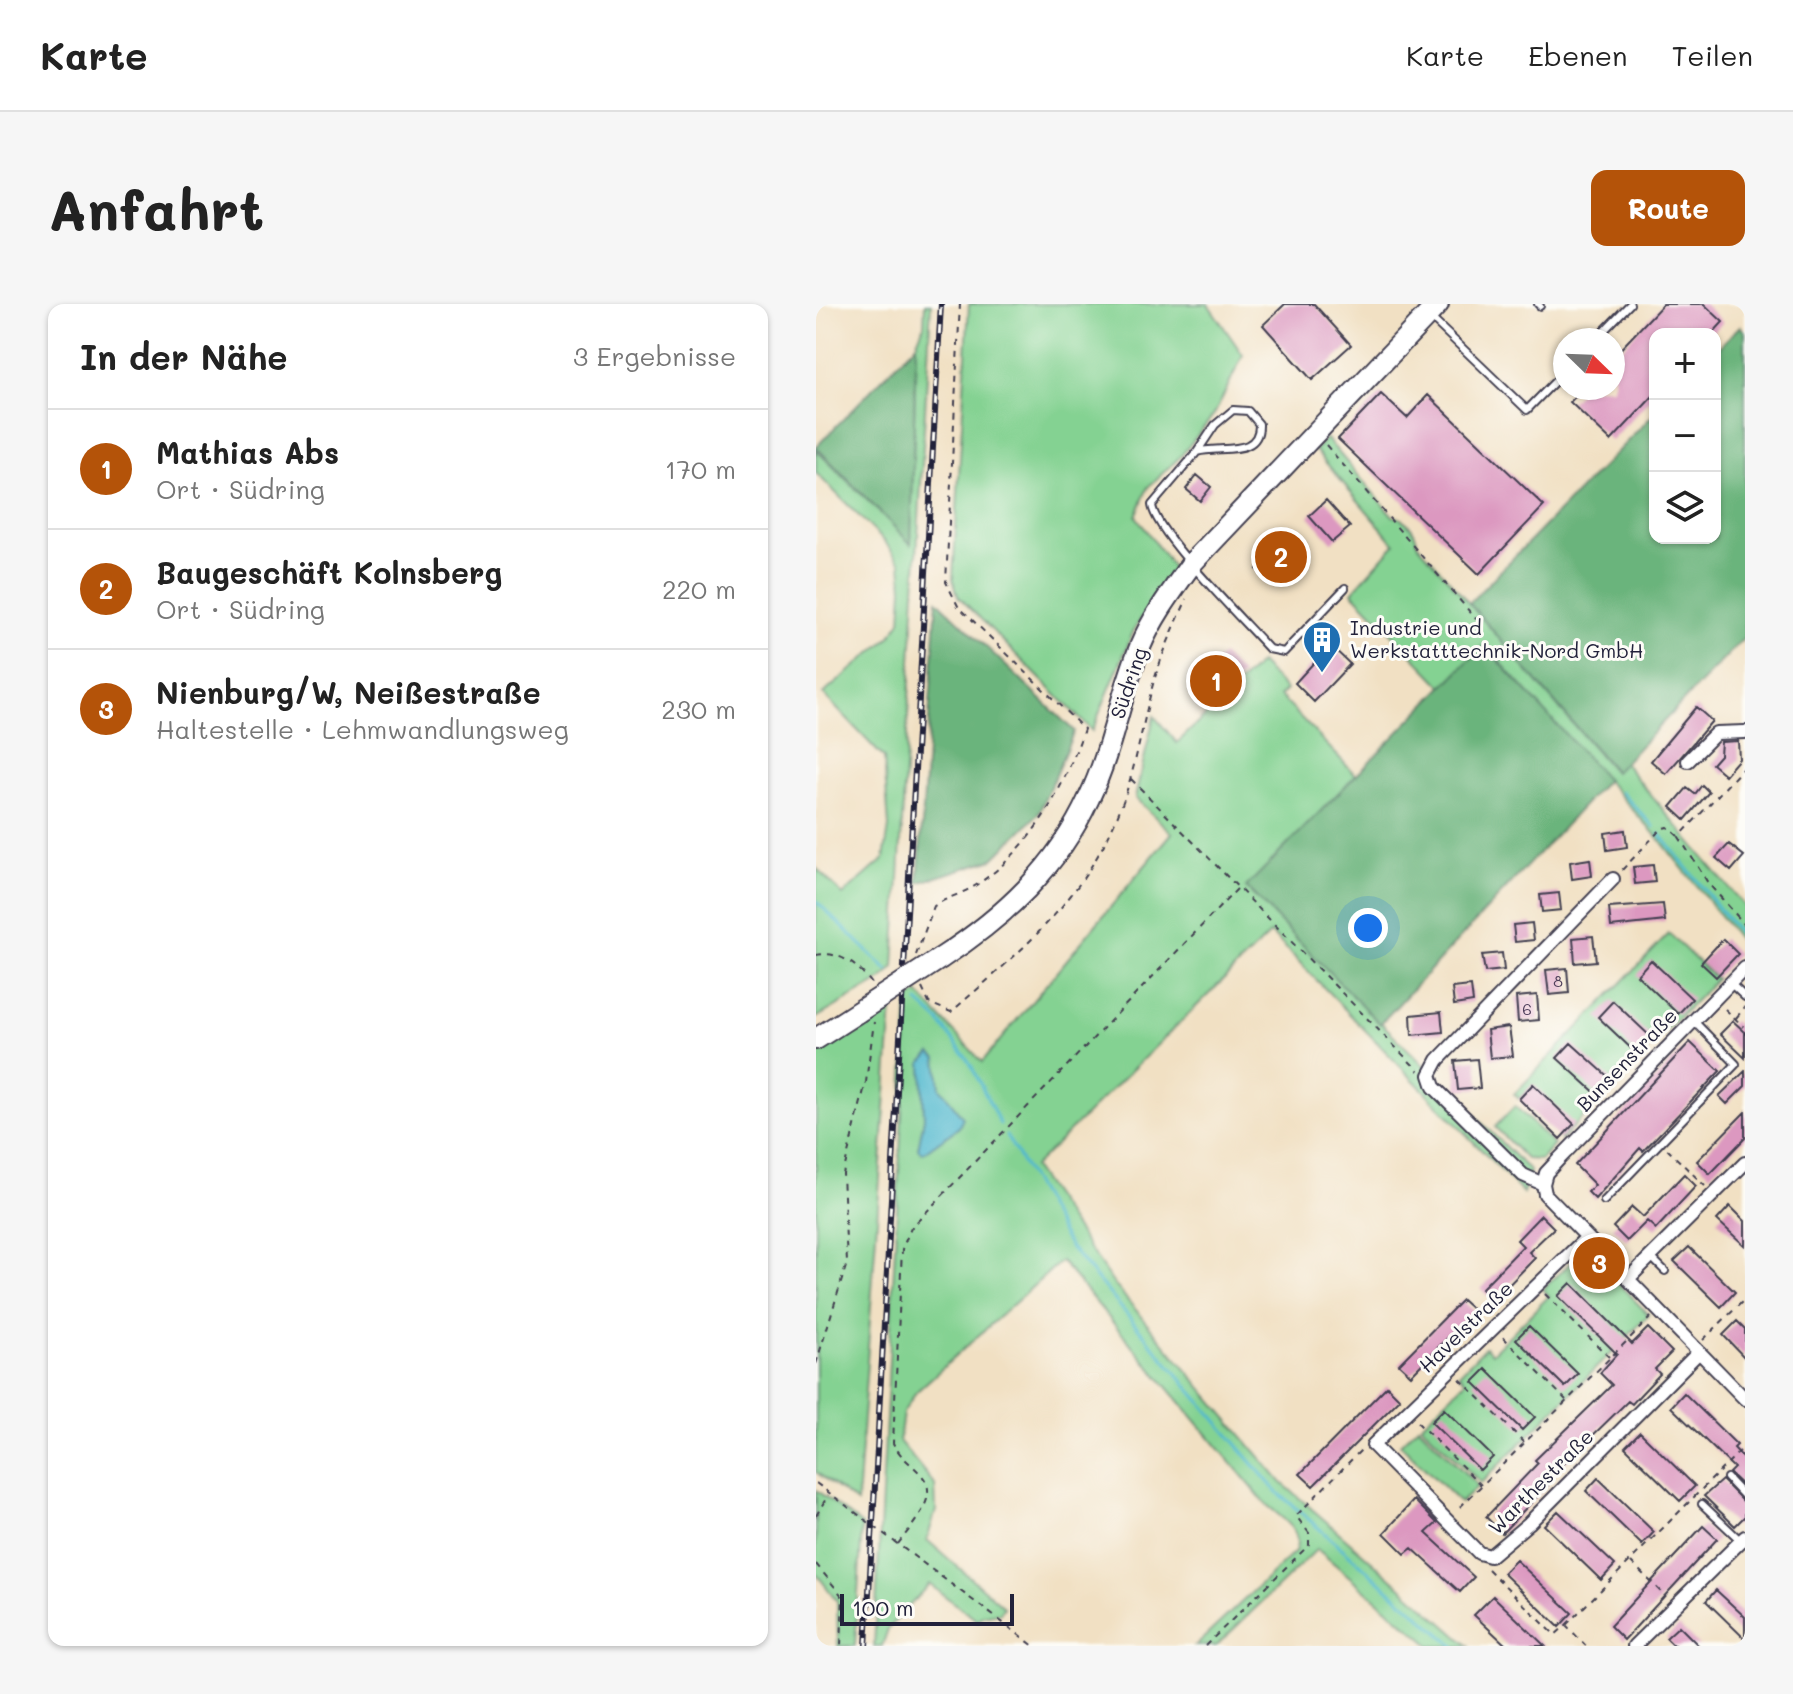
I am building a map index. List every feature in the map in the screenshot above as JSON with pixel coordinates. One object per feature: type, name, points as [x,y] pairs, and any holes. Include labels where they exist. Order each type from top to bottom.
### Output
[{"type":"main road","name":"Südring","points":[[816,1039],[991,924],[1022,896],[1071,833],[1104,762],[1149,629],[1192,563],[1432,309]]},
{"type":"street","points":[[1688,761],[1716,733],[1745,732]]},
{"type":"street","points":[[1613,879],[1438,1060],[1430,1075],[1434,1087],[1523,1175],[1543,1184],[1545,1194],[1745,1399]]},
{"type":"street","name":"Bunsenstraße","points":[[1543,1184],[1546,1173],[1559,1159],[1745,968]]},
{"type":"street","points":[[1629,1278],[1745,1163]]},
{"type":"street","name":"Havelstraße","points":[[1373,1445],[1587,1237]]},
{"type":"street","name":"Warthestraße","points":[[1373,1445],[1479,1553],[1490,1556],[1529,1523],[1697,1350]]},
{"type":"street","points":[[1634,1646],[1743,1539]]},
{"type":"lane","points":[[1607,328],[1630,304]]},
{"type":"lane","points":[[1432,309],[1527,410],[1553,383]]},
{"type":"lane","points":[[1197,452],[1250,446],[1257,439],[1259,424],[1248,411],[1233,410],[1215,425],[1197,452],[1152,505],[1153,517],[1274,652],[1284,652],[1345,588]]},
{"type":"lane","points":[[1730,983],[1745,997]]},
{"type":"lane","points":[[1604,1201],[1736,1064],[1694,1021]]},
{"type":"lane","points":[[1651,1257],[1665,1271]]},
{"type":"lane","points":[[1727,1478],[1745,1497]]},
{"type":"lane","points":[[1702,1504],[1743,1539]]},
{"type":"path","points":[[916,962],[916,950],[934,906],[971,888],[1001,866],[1037,827],[1067,779],[1084,729],[958,606],[946,582],[960,304]]},
{"type":"path","points":[[1740,304],[1745,310]]},
{"type":"path","points":[[1315,432],[1476,619],[1483,615]]},
{"type":"path","points":[[922,989],[929,1003],[951,1012],[1022,952],[1075,893],[1117,818],[1158,667],[1188,597]]},
{"type":"path","points":[[1679,837],[1745,766]]},
{"type":"path","points":[[1130,778],[1423,1075],[1430,1075]]},
{"type":"path","points":[[1613,879],[1662,828],[1668,827],[1679,837],[1708,883],[1745,925]]},
{"type":"path","points":[[898,1544],[924,1509],[929,1488],[924,1477],[899,1457],[893,1443],[902,1249],[911,1228],[1237,889]]},
{"type":"path","points":[[816,955],[838,955],[859,968],[872,982]]},
{"type":"path","points":[[1735,1018],[1745,1007]]},
{"type":"path","points":[[1724,1008],[1744,1027]]},
{"type":"path","points":[[816,1364],[847,1263],[843,1174],[866,1082],[873,1028]]},
{"type":"path","points":[[1660,1142],[1713,1195]]},
{"type":"path","points":[[1537,1286],[1610,1358]]},
{"type":"path","points":[[1697,1350],[1718,1324],[1745,1299]]},
{"type":"path","points":[[1460,1507],[1657,1311]]},
{"type":"path","points":[[1712,1318],[1718,1324]]},
{"type":"path","points":[[1494,1328],[1567,1401]]},
{"type":"path","points":[[1451,1369],[1525,1443]]},
{"type":"path","points":[[1407,1412],[1482,1486]]},
{"type":"path","points":[[1205,1646],[1309,1545],[1310,1535],[1296,1516],[1358,1450],[1373,1445]]},
{"type":"path","points":[[1490,1556],[1488,1572],[1555,1635],[1744,1449]]},
{"type":"path","points":[[816,1483],[1034,1646]]},
{"type":"path","points":[[816,1516],[829,1493]]},
{"type":"path","points":[[1630,1561],[1675,1606]]},
{"type":"path","points":[[816,1564],[843,1597],[841,1646]]},
{"type":"path","points":[[1566,1625],[1586,1646]]},
{"type":"green space","points":[[925,304],[931,304],[894,967],[883,979],[816,1018],[816,868],[843,895],[884,859],[889,827],[884,758],[823,694],[889,638],[901,621],[903,588],[901,563],[885,542],[816,473],[816,450],[911,543],[916,344],[924,325]]},
{"type":"green space","points":[[969,304],[1208,304],[1243,355],[1215,413],[1180,457],[1148,487],[1136,516],[1173,568],[1134,630],[1092,731],[958,596],[953,579]]},
{"type":"green space","points":[[1740,326],[1745,332],[1745,637],[1615,772],[1469,603],[1649,419],[1649,544],[1721,544],[1721,345]]},
{"type":"green space","points":[[916,344],[911,544],[816,447]]},
{"type":"green space","points":[[1326,438],[1393,516],[1410,526],[1417,543],[1614,772],[1624,763],[1745,907],[1744,946],[1660,840],[1485,645],[1443,687],[1352,592],[1395,544],[1315,450]]},
{"type":"green space","points":[[937,600],[1074,731],[1039,813],[993,859],[918,883]]},
{"type":"green space","points":[[1484,645],[1607,780],[1380,1024],[1246,887]]},
{"type":"green space","points":[[1260,663],[1286,690],[1280,696],[1356,775],[1246,888],[1530,1171],[1523,1193],[1271,933],[1033,1167],[1113,1283],[1281,1482],[1469,1646],[1431,1646],[1317,1549],[1216,1646],[1195,1646],[1295,1552],[1294,1530],[1266,1504],[1061,1261],[916,1392],[903,1413],[899,1441],[935,1485],[936,1510],[927,1540],[1004,1607],[1000,1613],[982,1616],[978,1621],[929,1584],[888,1629],[882,1646],[874,1646],[908,1001],[918,993],[982,1062],[1172,833],[1135,798],[1154,716],[1177,743]]},
{"type":"green space","points":[[1669,934],[1716,979],[1561,1140],[1533,1085],[1519,1099],[1514,1094]]},
{"type":"green space","points":[[892,1008],[857,1503],[816,1472],[816,1054]]},
{"type":"green space","points":[[1515,1106],[1554,1145],[1541,1160],[1526,1159],[1495,1127]]},
{"type":"green space","points":[[1581,1253],[1592,1257],[1649,1315],[1481,1483],[1421,1425],[1466,1381],[1459,1374],[1485,1347],[1492,1353],[1549,1296],[1543,1289]]},
{"type":"green space","points":[[1418,1426],[1478,1486],[1460,1503],[1400,1444]]},
{"type":"green space","points":[[816,1490],[862,1525],[855,1646],[838,1646],[837,1601],[816,1573]]},
{"type":"water","points":[[931,1053],[937,1058],[940,1088],[963,1118],[959,1127],[923,1153],[918,1149],[924,1118],[922,1062]]},
{"type":"building","points":[[1285,304],[1314,304],[1351,345],[1312,380],[1263,325]]},
{"type":"building","points":[[1663,304],[1704,304],[1723,322],[1718,328],[1649,328],[1649,400],[1611,441],[1570,402],[1625,400],[1625,344]]},
{"type":"building","points":[[1381,394],[1407,418],[1428,395],[1544,506],[1479,574],[1338,439]]},
{"type":"building","points":[[1197,475],[1211,487],[1200,501],[1186,489]]},
{"type":"building","points":[[1326,500],[1350,527],[1332,542],[1309,516]]},
{"type":"building","points":[[1294,533],[1305,544],[1268,581],[1257,569]]},
{"type":"building","name":"Industrie und Werkstatttechnik-Nord GmbH","points":[[1330,645],[1350,664],[1314,702],[1295,683]]},
{"type":"building","points":[[1222,655],[1242,675],[1211,707],[1191,687]]},
{"type":"building","points":[[1696,707],[1712,721],[1666,774],[1651,761]]},
{"type":"building","points":[[1738,741],[1739,759],[1725,775],[1712,764],[1720,755],[1721,742]]},
{"type":"building","points":[[1702,785],[1709,792],[1685,820],[1671,807],[1687,788],[1695,794]]},
{"type":"building","points":[[1625,830],[1627,847],[1607,850],[1605,833]]},
{"type":"building","points":[[1729,844],[1744,856],[1731,871],[1716,858]]},
{"type":"building","points":[[1590,859],[1592,876],[1572,879],[1570,862]]},
{"type":"building","points":[[1653,865],[1655,882],[1635,884],[1633,867]]},
{"type":"building","points":[[1559,893],[1561,910],[1542,912],[1540,895]]},
{"type":"building","points":[[1663,904],[1665,921],[1611,927],[1609,908]]},
{"type":"building","points":[[1532,923],[1534,940],[1515,942],[1513,925]]},
{"type":"building","points":[[1593,936],[1596,961],[1575,963],[1573,938]]},
{"type":"building","points":[[1723,939],[1738,954],[1716,977],[1701,963]]},
{"type":"building","points":[[1502,953],[1504,970],[1485,972],[1482,955]]},
{"type":"building","points":[[1651,960],[1692,999],[1678,1014],[1637,975]]},
{"type":"building","points":[[1567,968],[1569,993],[1549,995],[1546,970]]},
{"type":"building","points":[[1471,986],[1473,1002],[1454,1005],[1452,988]]},
{"type":"building","points":[[1537,995],[1539,1020],[1518,1022],[1516,997]]},
{"type":"building","points":[[1613,1001],[1652,1038],[1637,1054],[1598,1017]]},
{"type":"building","points":[[1441,1012],[1443,1032],[1412,1035],[1411,1015]]},
{"type":"building","points":[[1733,1021],[1745,1032],[1745,1058],[1720,1034]]},
{"type":"building","points":[[1509,1027],[1513,1056],[1490,1058],[1487,1030]]},
{"type":"building","points":[[1690,1042],[1720,1071],[1643,1151],[1640,1148],[1595,1199],[1588,1192],[1595,1185],[1575,1165]]},
{"type":"building","points":[[1571,1043],[1613,1081],[1599,1096],[1557,1058]]},
{"type":"building","points":[[1477,1059],[1480,1088],[1458,1090],[1455,1061]]},
{"type":"building","points":[[1745,1071],[1745,1086],[1727,1104],[1719,1096]]},
{"type":"building","points":[[1533,1084],[1574,1124],[1560,1139],[1519,1099]]},
{"type":"building","points":[[1745,1112],[1745,1138],[1710,1174],[1697,1161]]},
{"type":"building","points":[[1684,1174],[1696,1186],[1656,1229],[1647,1221],[1627,1241],[1613,1227],[1632,1207],[1643,1217]]},
{"type":"building","points":[[1730,1206],[1745,1221],[1745,1246],[1717,1220]]},
{"type":"building","points":[[1541,1215],[1554,1228],[1529,1252],[1535,1258],[1493,1301],[1481,1289],[1523,1246],[1517,1240]]},
{"type":"building","points":[[1689,1247],[1735,1292],[1721,1307],[1674,1261]]},
{"type":"building","points":[[1571,1283],[1632,1344],[1648,1328],[1672,1352],[1655,1369],[1660,1374],[1632,1404],[1628,1401],[1545,1482],[1548,1485],[1502,1533],[1486,1517],[1538,1463],[1535,1460],[1612,1385],[1600,1373],[1617,1354],[1558,1296]]},
{"type":"building","points":[[1462,1300],[1474,1311],[1411,1375],[1399,1364]]},
{"type":"building","points":[[1737,1321],[1745,1329],[1745,1358],[1723,1335]]},
{"type":"building","points":[[1529,1326],[1578,1374],[1565,1387],[1516,1339]]},
{"type":"building","points":[[1486,1369],[1535,1417],[1522,1430],[1473,1382]]},
{"type":"building","points":[[1387,1386],[1400,1399],[1313,1486],[1300,1474]]},
{"type":"building","points":[[1684,1393],[1737,1445],[1734,1448],[1745,1460],[1745,1488],[1729,1473],[1734,1468],[1671,1407]]},
{"type":"building","points":[[1444,1409],[1493,1457],[1480,1470],[1431,1422]]},
{"type":"building","points":[[1640,1432],[1695,1486],[1680,1501],[1625,1447]]},
{"type":"building","points":[[1598,1478],[1654,1532],[1642,1545],[1586,1491]]},
{"type":"building","points":[[1722,1480],[1745,1503],[1745,1516],[1735,1526],[1704,1496]]},
{"type":"building","points":[[1414,1500],[1437,1523],[1426,1533],[1474,1577],[1460,1592],[1412,1548],[1405,1554],[1384,1533]]},
{"type":"building","points":[[1558,1511],[1615,1565],[1601,1580],[1544,1525]]},
{"type":"building","points":[[1703,1526],[1717,1539],[1624,1640],[1610,1626]]},
{"type":"building","points":[[1516,1560],[1572,1613],[1559,1627],[1503,1573]]},
{"type":"building","points":[[1716,1590],[1745,1617],[1745,1639],[1706,1601]]},
{"type":"building","points":[[1493,1596],[1545,1646],[1507,1646],[1474,1615]]},
{"type":"building","points":[[1679,1626],[1699,1646],[1674,1646],[1666,1638]]},
{"type":"waterway","points":[[1621,792],[1654,827]]},
{"type":"waterway","points":[[1660,834],[1745,941]]},
{"type":"waterway","points":[[816,901],[888,971]]},
{"type":"waterway","points":[[918,1002],[939,1021],[970,1063],[1000,1124]]},
{"type":"waterway","points":[[1006,1135],[1070,1247],[1275,1490],[1454,1646]]},
{"type":"railway","points":[[866,1646],[941,304]]},
{"type":"place","name":"Baugeschäft Kolnsberg","points":[[1281,557]]},
{"type":"place","name":"Industrie und Werkstatttechnik-Nord GmbH","points":[[1322,674]]},
{"type":"place","name":"Mathias Abs","points":[[1216,681]]},
{"type":"place","name":"Nienburg/W, Neißestraße","points":[[1599,1263]]}]
